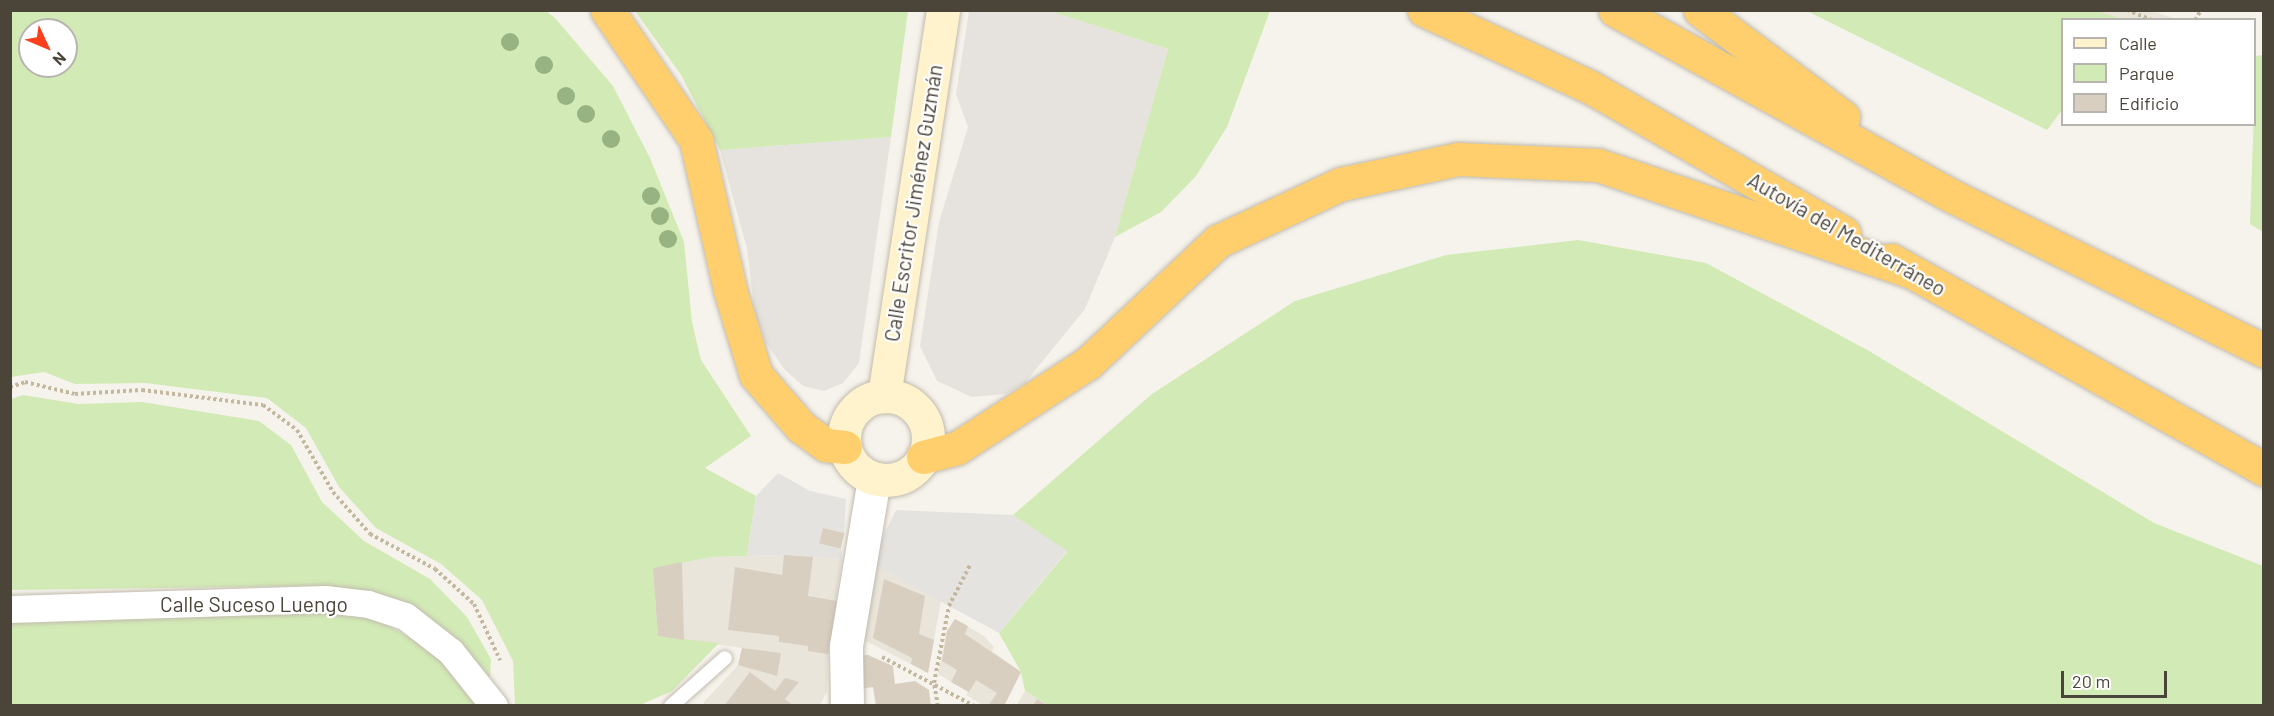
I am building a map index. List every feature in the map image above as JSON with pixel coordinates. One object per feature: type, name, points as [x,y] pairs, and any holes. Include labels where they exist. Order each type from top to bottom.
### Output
[{"type":"highway","points":[[607,10],[696,140],[730,290],[756,375],[801,427],[826,445],[845,447]]},
{"type":"highway","name":"Autovía del Mediterráneo","points":[[1424,10],[1590,87],[1910,271],[2264,469]]},
{"type":"highway","points":[[1615,10],[1946,193],[2264,351]]},
{"type":"highway","points":[[1700,10],[1946,193]]},
{"type":"highway","points":[[923,457],[957,448],[1088,363],[1218,241],[1341,184],[1458,159],[1598,165],[1910,271]]},
{"type":"main road","name":"Calle Escritor Jiménez Guzmán","points":[[884,396],[943,10]]},
{"type":"main road","points":[[884,396],[899,398],[912,405],[921,415],[927,429],[928,443],[923,457],[908,474],[886,480],[861,472],[851,461],[845,447],[845,433],[854,413],[870,399],[884,396]]},
{"type":"street","points":[[848,705],[846,646],[874,478]]},
{"type":"street","name":"Calle Suceso Luengo","points":[[10,609],[325,599],[368,604],[405,616],[451,652],[494,705]]},
{"type":"lane","points":[[671,705],[725,658]]},
{"type":"path","points":[[2127,10],[2147,18]]},
{"type":"path","points":[[10,387],[25,382],[75,394],[142,390],[263,405],[297,430],[333,492],[370,534],[435,569],[474,604],[501,661],[501,672]]},
{"type":"path","points":[[938,705],[934,683],[949,606],[970,565]]},
{"type":"path","points":[[878,655],[974,705]]},
{"type":"shaded area","points":[[969,11],[1050,11],[1168,49],[1115,237],[1085,309],[1024,384],[1005,394],[972,397],[937,381],[920,346],[939,222],[968,127],[956,94]]},
{"type":"shaded area","points":[[2094,11],[2152,11],[2173,18],[2119,18]]},
{"type":"shaded area","points":[[891,137],[859,363],[843,383],[824,391],[803,386],[785,370],[766,343],[755,314],[747,249],[720,150]]},
{"type":"shaded area","points":[[778,473],[810,491],[846,499],[844,533],[823,528],[841,548],[842,559],[784,555],[747,556],[756,496]]},
{"type":"shaded area","points":[[896,510],[1013,515],[1067,551],[999,633],[870,563]]},
{"type":"shaded area","points":[[784,555],[842,559],[828,649],[827,691],[820,705],[706,705],[703,703],[738,665],[742,648],[658,636],[653,568],[713,557]]},
{"type":"shaded area","points":[[870,563],[941,601],[928,673],[858,637]]},
{"type":"shaded area","points":[[955,619],[984,636],[994,647],[992,651],[1021,672],[1004,706],[983,705],[966,695],[968,692],[938,674],[947,631]]},
{"type":"shaded area","points":[[1025,691],[1048,705],[1016,706]]},
{"type":"green space","points":[[2094,10],[2120,18],[2061,18],[2061,111],[2047,130],[1807,11]]},
{"type":"green space","points":[[11,11],[546,11],[555,18],[613,86],[650,158],[684,242],[692,322],[701,360],[751,436],[705,468],[756,496],[747,556],[713,557],[653,568],[658,636],[719,643],[672,691],[640,705],[515,705],[513,661],[482,600],[441,564],[376,528],[339,487],[306,428],[267,398],[145,383],[75,384],[44,372],[11,377]]},
{"type":"green space","points":[[635,11],[908,11],[891,137],[720,150],[681,75]]},
{"type":"green space","points":[[1050,11],[1270,11],[1227,127],[1196,176],[1161,212],[1115,237],[1168,49]]},
{"type":"green space","points":[[2264,55],[2263,232],[2250,224],[2254,126],[2256,126],[2256,56]]},
{"type":"green space","points":[[1578,240],[1706,263],[1869,351],[2154,523],[2263,566],[2263,705],[1048,705],[1025,691],[1021,672],[999,633],[1067,552],[1013,515],[1152,394],[1295,301],[1446,255]]},
{"type":"green space","points":[[23,395],[79,404],[142,402],[259,421],[291,445],[322,502],[364,541],[430,579],[467,617],[491,659],[490,678],[458,642],[319,586],[11,590],[11,399]]},
{"type":"green space","points":[[331,612],[372,616],[417,642],[444,662],[478,706],[11,706],[11,621]]},
{"type":"building","points":[[823,528],[844,533],[841,549],[819,544]]},
{"type":"building","points":[[784,555],[813,557],[808,596],[837,601],[828,654],[808,651],[808,646],[779,642],[779,636],[728,630],[735,567],[782,575]]},
{"type":"building","points":[[682,562],[684,640],[658,636],[653,568]]},
{"type":"building","points":[[884,579],[925,596],[919,634],[934,640],[928,673],[911,664],[912,658],[873,638]]},
{"type":"building","points":[[955,619],[968,626],[965,634],[1021,672],[1004,706],[988,706],[997,693],[976,680],[969,692],[951,682],[957,670],[942,661],[947,631]]},
{"type":"building","points":[[742,648],[781,653],[777,676],[738,665]]},
{"type":"building","points":[[868,655],[893,666],[895,684],[915,681],[929,690],[931,706],[876,706],[873,687],[859,689],[855,656]]},
{"type":"building","points":[[750,672],[775,691],[785,678],[799,682],[785,699],[794,706],[724,706]]},
{"type":"building","points":[[1037,699],[1048,706],[1033,706]]}]
